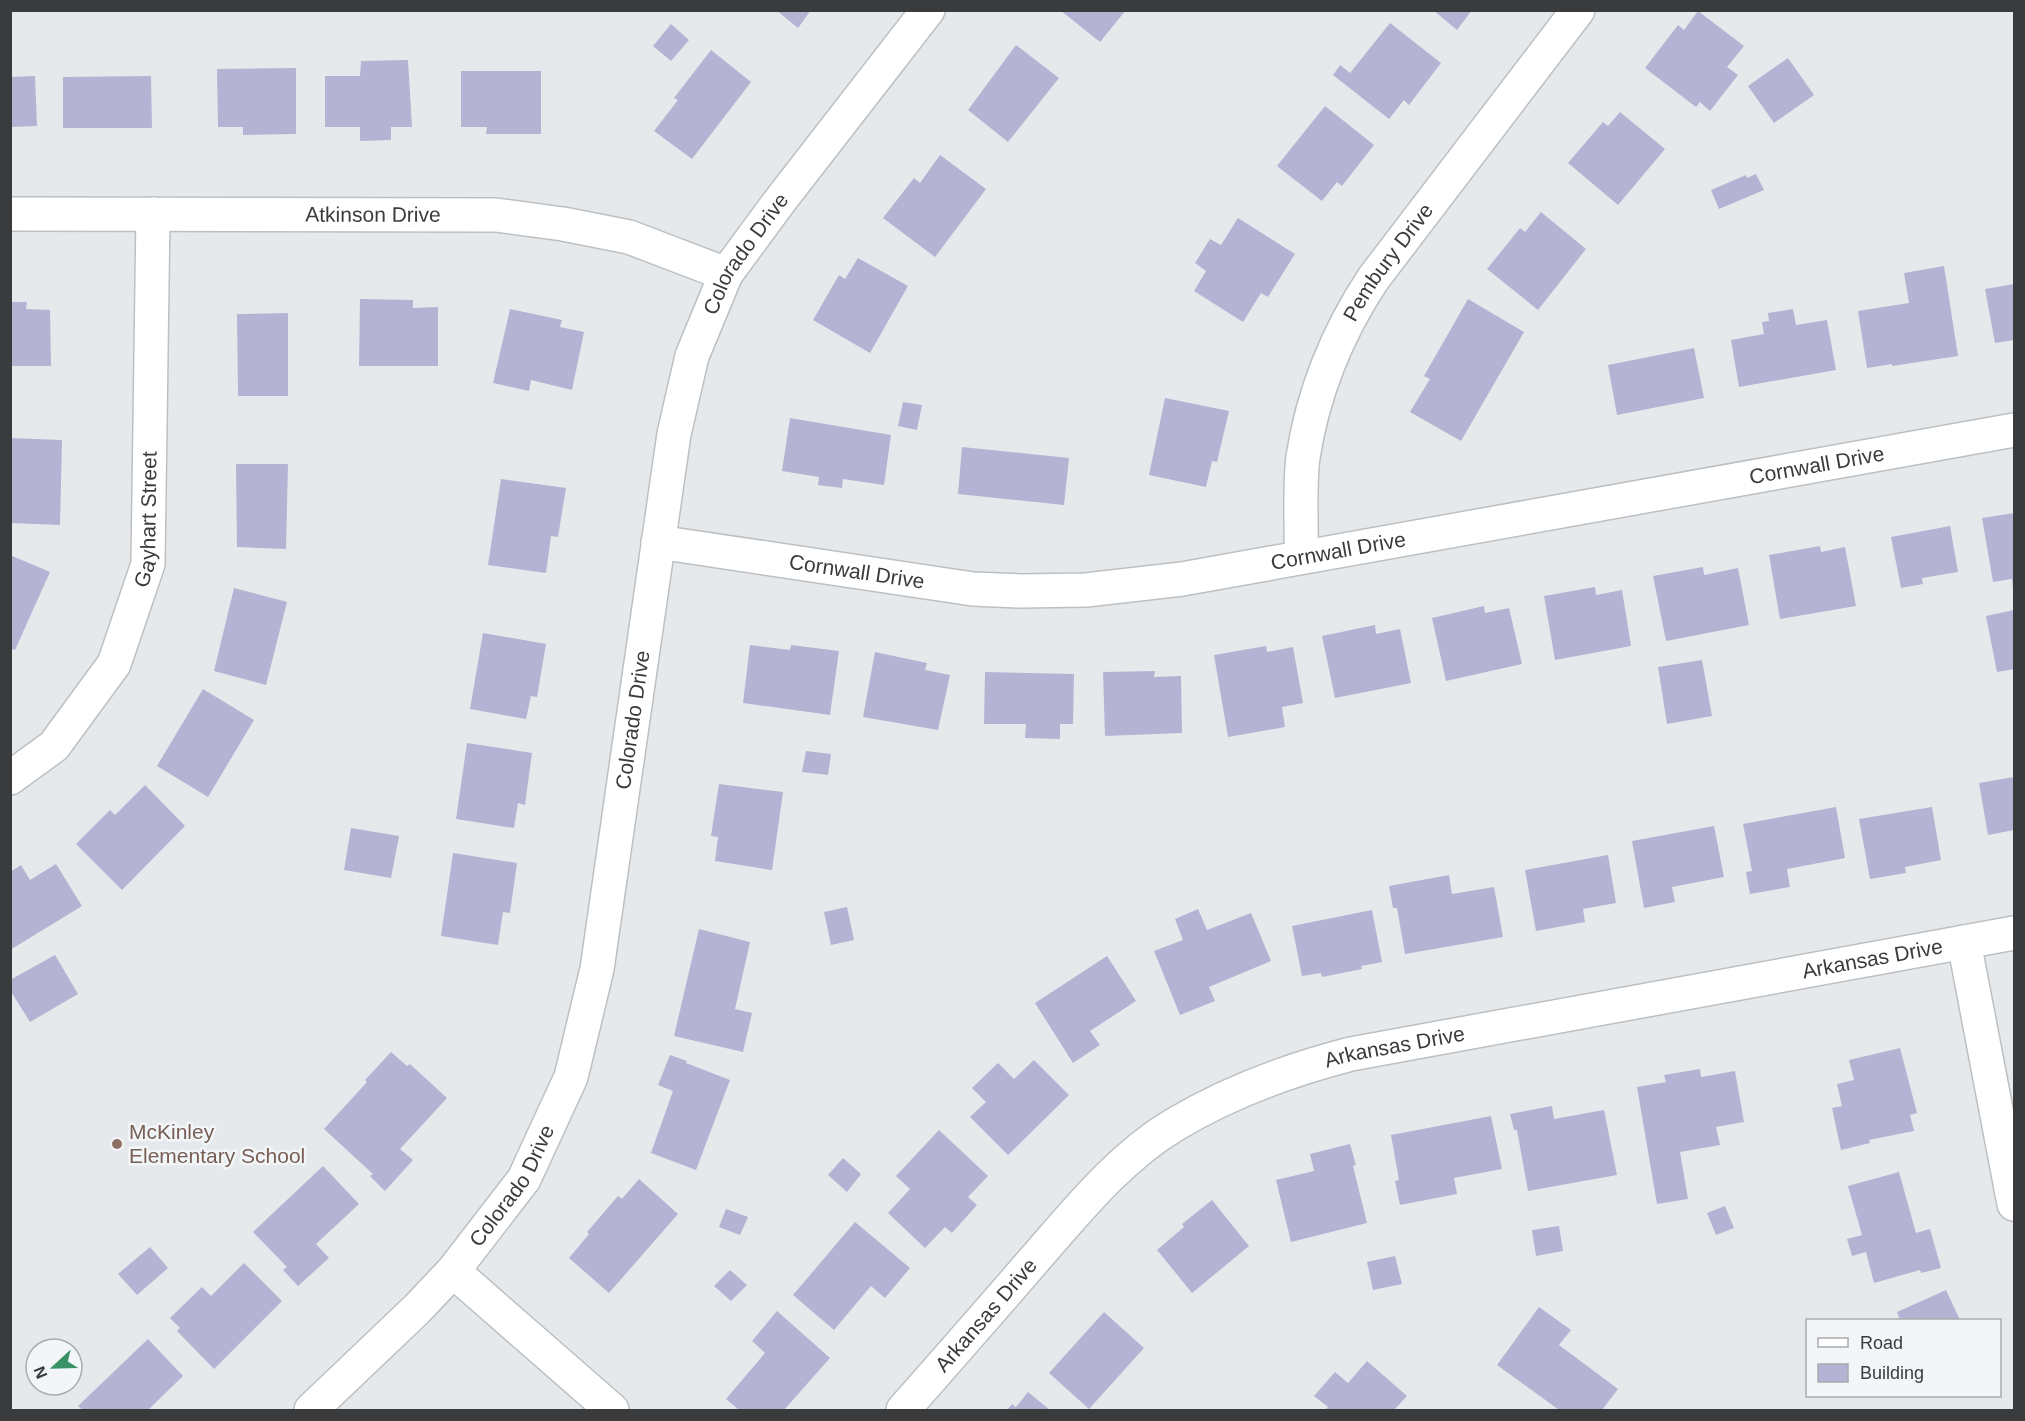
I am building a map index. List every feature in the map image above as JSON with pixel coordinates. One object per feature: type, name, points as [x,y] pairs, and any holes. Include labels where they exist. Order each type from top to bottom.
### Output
[{"type":"street","name":"Colorado Drive","points":[[311,1410],[417,1309],[453,1271],[524,1179],[571,1077],[597,969],[674,434],[692,356],[726,274],[928,10]]},
{"type":"street","name":"Pembury Drive","points":[[1301,557],[1303,459],[1310,422],[1329,360],[1357,303],[1578,10]]},
{"type":"street","name":"Atkinson Drive","points":[[10,214],[496,215],[563,224],[629,237],[726,274]]},
{"type":"street","name":"Gayhart Street","points":[[10,778],[54,746],[114,664],[148,564],[153,214]]},
{"type":"street","name":"Cornwall Drive","points":[[658,543],[973,589],[1086,590],[1182,579],[2014,430]]},
{"type":"street","name":"Arkansas Drive","points":[[903,1410],[1093,1192],[1143,1147],[1174,1125],[1233,1093],[1308,1065],[1351,1054],[2014,933]]},
{"type":"street","points":[[1964,942],[2014,1204]]},
{"type":"street","points":[[453,1271],[612,1410]]},
{"type":"building","points":[[776,10],[811,10],[798,28]]},
{"type":"building","points":[[1060,10],[1126,10],[1100,42]]},
{"type":"building","points":[[1433,10],[1472,10],[1457,30]]},
{"type":"building","points":[[1698,11],[1744,46],[1727,67],[1738,75],[1710,111],[1700,102],[1696,107],[1645,68],[1678,25],[1684,30]]},
{"type":"building","points":[[1390,23],[1441,63],[1409,105],[1404,100],[1389,119],[1333,75],[1340,65],[1350,73]]},
{"type":"building","points":[[671,24],[689,40],[671,61],[653,46]]},
{"type":"building","points":[[1016,45],[1059,78],[1008,142],[968,110]]},
{"type":"building","points":[[711,50],[751,82],[692,159],[654,131],[678,100],[674,98]]},
{"type":"building","points":[[1788,58],[1814,95],[1774,123],[1748,86]]},
{"type":"building","points":[[408,60],[412,127],[391,127],[391,140],[360,141],[360,127],[325,127],[325,76],[360,76],[361,61]]},
{"type":"building","points":[[296,68],[296,134],[243,135],[243,127],[218,127],[217,69]]},
{"type":"building","points":[[461,71],[541,71],[541,134],[486,134],[487,127],[461,127]]},
{"type":"building","points":[[35,76],[37,126],[10,127],[10,77]]},
{"type":"building","points":[[151,76],[152,128],[63,128],[63,77]]},
{"type":"building","points":[[1325,106],[1374,145],[1342,186],[1337,182],[1322,201],[1277,166]]},
{"type":"building","points":[[1620,112],[1665,149],[1618,205],[1568,163],[1603,122],[1608,126]]},
{"type":"building","points":[[940,155],[986,189],[935,257],[883,218],[914,178],[920,183]]},
{"type":"building","points":[[1756,174],[1764,190],[1719,209],[1711,190],[1746,175],[1747,178]]},
{"type":"building","points":[[1541,212],[1586,249],[1538,310],[1487,269],[1520,228],[1525,232]]},
{"type":"building","points":[[1238,218],[1295,254],[1268,297],[1261,293],[1243,322],[1194,291],[1206,271],[1195,263],[1210,239],[1221,245]]},
{"type":"building","points":[[858,258],[908,286],[870,353],[813,320],[839,275],[845,279]]},
{"type":"building","points":[[1944,266],[1958,356],[1867,368],[1858,311],[1909,303],[1904,273]]},
{"type":"building","points":[[2014,284],[2014,340],[1995,343],[1985,289]]},
{"type":"building","points":[[360,299],[413,300],[413,308],[438,307],[438,366],[359,366]]},
{"type":"building","points":[[1468,299],[1524,332],[1461,441],[1410,412],[1430,379],[1424,376]]},
{"type":"building","points":[[10,302],[27,302],[26,309],[50,310],[51,366],[10,366]]},
{"type":"building","points":[[510,309],[562,320],[560,327],[584,332],[572,390],[531,380],[529,391],[493,383]]},
{"type":"building","points":[[1793,309],[1796,325],[1827,320],[1836,370],[1739,387],[1731,340],[1764,334],[1762,322],[1769,321],[1768,313]]},
{"type":"building","points":[[288,313],[288,396],[238,396],[237,314]]},
{"type":"building","points":[[1694,348],[1704,398],[1617,415],[1608,365]]},
{"type":"building","points":[[1165,398],[1229,411],[1217,462],[1212,461],[1206,487],[1149,475]]},
{"type":"building","points":[[903,402],[922,405],[917,430],[898,426]]},
{"type":"building","points":[[790,418],[891,435],[884,485],[843,479],[842,488],[818,485],[819,477],[782,471]]},
{"type":"building","points":[[10,438],[62,440],[60,525],[10,523]]},
{"type":"building","points":[[962,447],[1069,458],[1064,505],[958,494]]},
{"type":"building","points":[[236,464],[288,464],[286,549],[237,547]]},
{"type":"building","points":[[501,479],[566,488],[558,537],[551,536],[546,573],[488,565]]},
{"type":"building","points":[[2014,513],[2013,589],[2012,579],[1993,582],[1982,518]]},
{"type":"building","points":[[1950,526],[1958,572],[1922,578],[1923,584],[1901,588],[1891,537]]},
{"type":"building","points":[[1820,546],[1821,552],[1845,547],[1856,606],[1780,619],[1769,555]]},
{"type":"building","points":[[10,555],[50,572],[15,650],[10,648]]},
{"type":"building","points":[[1703,567],[1704,575],[1738,568],[1749,625],[1666,641],[1653,576]]},
{"type":"building","points":[[1595,587],[1596,595],[1622,590],[1631,646],[1555,660],[1544,596]]},
{"type":"building","points":[[234,588],[287,602],[266,685],[214,671]]},
{"type":"building","points":[[1484,606],[1485,613],[1509,608],[1522,664],[1446,681],[1432,618]]},
{"type":"building","points":[[2014,610],[2014,669],[1997,672],[1986,616]]},
{"type":"building","points":[[1375,625],[1376,634],[1400,629],[1411,683],[1335,698],[1322,636]]},
{"type":"building","points":[[483,633],[546,644],[537,697],[531,696],[526,719],[470,709]]},
{"type":"building","points":[[750,645],[790,650],[791,645],[839,651],[830,715],[743,703]]},
{"type":"building","points":[[1266,646],[1267,652],[1293,647],[1303,703],[1282,707],[1285,727],[1228,737],[1214,655]]},
{"type":"building","points":[[875,652],[927,663],[925,670],[950,675],[938,730],[863,717]]},
{"type":"building","points":[[1702,660],[1712,716],[1667,724],[1658,667]]},
{"type":"building","points":[[1155,671],[1154,677],[1181,676],[1182,733],[1105,736],[1103,672]]},
{"type":"building","points":[[985,672],[1074,674],[1073,724],[1060,724],[1060,739],[1025,738],[1026,724],[984,724]]},
{"type":"building","points":[[203,689],[254,720],[208,797],[157,766]]},
{"type":"building","points":[[467,743],[532,753],[525,805],[518,803],[514,828],[456,819]]},
{"type":"building","points":[[806,751],[831,754],[828,775],[802,772]]},
{"type":"building","points":[[2014,777],[2014,830],[1988,835],[1979,783]]},
{"type":"building","points":[[719,784],[783,792],[772,870],[715,861],[718,837],[711,836]]},
{"type":"building","points":[[145,785],[185,826],[122,890],[76,844],[110,810],[115,815]]},
{"type":"building","points":[[1836,807],[1845,858],[1787,869],[1790,887],[1750,894],[1746,872],[1752,871],[1743,824]]},
{"type":"building","points":[[1932,807],[1941,860],[1905,867],[1906,873],[1870,879],[1859,819]]},
{"type":"building","points":[[1714,826],[1724,877],[1672,887],[1675,902],[1644,908],[1632,841]]},
{"type":"building","points":[[351,828],[399,836],[391,878],[344,870]]},
{"type":"building","points":[[453,853],[517,863],[510,913],[503,912],[498,945],[441,936]]},
{"type":"building","points":[[1608,855],[1616,903],[1583,909],[1585,922],[1536,931],[1525,870]]},
{"type":"building","points":[[56,864],[82,906],[10,950],[10,872],[21,865],[30,880]]},
{"type":"building","points":[[1449,875],[1452,894],[1494,887],[1503,937],[1405,954],[1397,908],[1393,908],[1389,886]]},
{"type":"building","points":[[847,907],[854,940],[831,945],[824,912]]},
{"type":"building","points":[[1198,909],[1207,930],[1251,913],[1271,961],[1209,987],[1215,1001],[1180,1015],[1154,951],[1183,940],[1175,919]]},
{"type":"building","points":[[1372,910],[1382,962],[1361,966],[1362,969],[1322,977],[1321,973],[1302,976],[1292,926]]},
{"type":"building","points":[[699,929],[750,942],[735,1009],[752,1013],[743,1052],[674,1036]]},
{"type":"building","points":[[55,955],[78,994],[30,1022],[10,990],[10,980]]},
{"type":"building","points":[[1107,956],[1136,1001],[1090,1031],[1100,1045],[1073,1063],[1035,1003]]},
{"type":"building","points":[[1900,1048],[1917,1113],[1910,1115],[1914,1131],[1869,1140],[1870,1143],[1841,1150],[1832,1108],[1842,1106],[1837,1084],[1854,1080],[1849,1060]]},
{"type":"building","points":[[391,1052],[407,1066],[410,1064],[447,1098],[400,1149],[413,1160],[385,1191],[370,1176],[373,1174],[324,1129]]},
{"type":"building","points":[[670,1055],[730,1080],[696,1170],[651,1153],[673,1091],[658,1085]]},
{"type":"building","points":[[1034,1060],[1069,1095],[1008,1155],[970,1117],[986,1102],[972,1088],[998,1063],[1014,1079]]},
{"type":"building","points":[[1700,1069],[1701,1077],[1735,1071],[1744,1122],[1716,1127],[1720,1145],[1680,1152],[1688,1199],[1657,1204],[1637,1087],[1666,1082],[1664,1075]]},
{"type":"building","points":[[1552,1106],[1554,1119],[1604,1110],[1617,1175],[1528,1191],[1517,1130],[1514,1130],[1510,1114]]},
{"type":"building","points":[[1491,1116],[1502,1169],[1454,1178],[1457,1194],[1400,1205],[1395,1181],[1399,1180],[1391,1135]]},
{"type":"building","points":[[939,1130],[988,1176],[968,1197],[977,1205],[952,1233],[945,1227],[925,1248],[888,1213],[910,1189],[896,1176]]},
{"type":"building","points":[[1350,1144],[1367,1223],[1291,1242],[1276,1180],[1314,1171],[1310,1154]]},
{"type":"building","points":[[843,1158],[861,1174],[847,1192],[828,1175]]},
{"type":"building","points":[[323,1166],[359,1204],[316,1244],[329,1258],[298,1286],[283,1270],[287,1267],[253,1232]]},
{"type":"building","points":[[1899,1172],[1916,1233],[1930,1229],[1941,1268],[1921,1273],[1920,1270],[1874,1283],[1866,1252],[1852,1256],[1847,1239],[1862,1235],[1848,1186]]},
{"type":"building","points":[[639,1179],[678,1214],[609,1293],[569,1258],[589,1234],[587,1232],[618,1196],[622,1199]]},
{"type":"building","points":[[1212,1200],[1249,1246],[1192,1293],[1157,1250],[1184,1227],[1182,1224]]},
{"type":"building","points":[[1725,1206],[1734,1228],[1716,1235],[1707,1213]]},
{"type":"building","points":[[726,1209],[748,1217],[740,1235],[719,1227]]},
{"type":"building","points":[[855,1222],[910,1268],[885,1298],[871,1286],[834,1330],[793,1295]]},
{"type":"building","points":[[1559,1226],[1563,1251],[1536,1256],[1532,1230]]},
{"type":"building","points":[[150,1247],[168,1268],[137,1295],[118,1274]]},
{"type":"building","points":[[1395,1256],[1402,1284],[1373,1290],[1367,1262]]},
{"type":"building","points":[[244,1263],[282,1301],[214,1369],[177,1331],[180,1328],[170,1318],[202,1287],[211,1296]]},
{"type":"building","points":[[730,1270],[747,1285],[731,1301],[714,1286]]},
{"type":"building","points":[[1946,1290],[1960,1319],[1900,1319],[1897,1312]]},
{"type":"building","points":[[1539,1307],[1571,1330],[1559,1345],[1618,1389],[1602,1410],[1559,1410],[1497,1365]]},
{"type":"building","points":[[777,1311],[830,1358],[784,1410],[739,1410],[726,1399],[765,1353],[752,1341]]},
{"type":"building","points":[[1104,1312],[1144,1348],[1089,1409],[1049,1373]]},
{"type":"building","points":[[148,1339],[183,1376],[148,1410],[83,1410],[78,1406]]},
{"type":"building","points":[[1367,1361],[1407,1396],[1394,1410],[1325,1410],[1328,1407],[1314,1396],[1335,1372],[1348,1383]]},
{"type":"building","points":[[1028,1392],[1050,1410],[1007,1410],[1012,1404],[1016,1407]]},
{"type":"place","name":"McKinley Elementary School","points":[[117,1144]]}]
